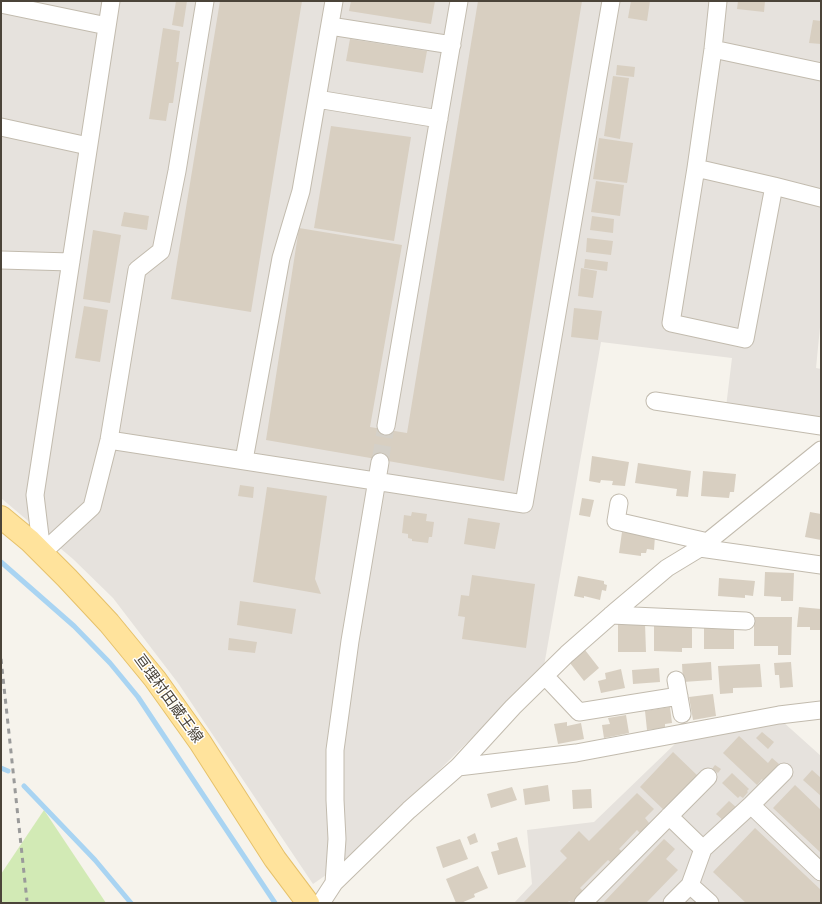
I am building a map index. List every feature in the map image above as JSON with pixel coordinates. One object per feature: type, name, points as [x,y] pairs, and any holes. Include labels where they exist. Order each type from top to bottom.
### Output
[{"type":"main road","name":"亘理村田蔵王線","points":[[1,517],[30,541],[109,623],[155,679],[200,742],[275,859],[308,903]]},
{"type":"street","points":[[42,553],[35,495],[111,1]]},
{"type":"street","points":[[42,553],[92,507],[108,440],[137,270],[161,251],[177,170],[204,1]]},
{"type":"street","points":[[244,460],[281,258],[302,191],[334,1]]},
{"type":"street","points":[[386,426],[459,1]]},
{"type":"street","points":[[108,440],[524,504],[611,1]]},
{"type":"street","points":[[718,1],[713,49],[696,168],[671,323],[745,339],[774,186]]},
{"type":"street","points":[[1,4],[107,26]]},
{"type":"street","points":[[330,26],[452,46]]},
{"type":"street","points":[[713,49],[821,72]]},
{"type":"street","points":[[317,98],[439,119]]},
{"type":"street","points":[[1,127],[88,146]]},
{"type":"street","points":[[696,168],[821,198]]},
{"type":"street","points":[[1,260],[71,262]]},
{"type":"street","points":[[655,401],[821,426]]},
{"type":"street","points":[[321,903],[334,883],[409,810],[458,767],[545,676],[611,615],[667,568],[704,545],[821,450]]},
{"type":"street","points":[[334,883],[337,839],[335,750],[350,641],[380,462]]},
{"type":"street","points":[[619,503],[616,521],[704,545],[821,565]]},
{"type":"street","points":[[611,615],[746,621]]},
{"type":"street","points":[[545,676],[580,712],[677,688],[682,714]]},
{"type":"street","points":[[458,767],[576,753],[779,715],[821,710]]},
{"type":"street","points":[[672,903],[690,885],[703,850],[784,772]]},
{"type":"street","points":[[582,903],[708,777]]},
{"type":"street","points":[[751,805],[821,872]]},
{"type":"street","points":[[669,816],[703,850]]},
{"type":"street","points":[[690,885],[710,903]]},
{"type":"shaded area","points":[[1,1],[821,1],[821,317],[816,368],[821,369],[821,420],[726,407],[732,358],[601,342],[544,666],[352,857],[313,884],[178,683],[113,598],[73,559],[1,498]]},
{"type":"shaded area","points":[[782,721],[821,756],[821,903],[514,903],[532,884],[527,830],[594,822],[677,742]]},
{"type":"green space","points":[[44,810],[106,903],[1,903],[1,874]]},
{"type":"building","points":[[176,1],[187,1],[183,27],[172,25]]},
{"type":"building","points":[[220,1],[302,1],[251,312],[171,299]]},
{"type":"building","points":[[351,1],[435,1],[431,24],[349,11]]},
{"type":"building","points":[[478,1],[582,1],[504,481],[266,440],[299,228],[402,245],[370,427],[407,433]]},
{"type":"building","points":[[631,1],[650,1],[647,21],[628,18]]},
{"type":"building","points":[[738,1],[765,1],[764,12],[737,9]]},
{"type":"building","points":[[813,20],[821,21],[821,44],[809,43]]},
{"type":"building","points":[[163,28],[180,31],[176,62],[179,62],[173,103],[169,103],[166,121],[149,119]]},
{"type":"building","points":[[350,39],[427,51],[423,73],[346,61]]},
{"type":"building","points":[[617,65],[635,67],[634,77],[616,75]]},
{"type":"building","points":[[613,76],[629,78],[620,139],[604,136]]},
{"type":"building","points":[[331,126],[411,137],[394,241],[314,228]]},
{"type":"building","points":[[599,138],[633,143],[627,183],[593,179]]},
{"type":"building","points":[[596,181],[624,185],[620,216],[591,212]]},
{"type":"building","points":[[124,212],[149,216],[147,230],[121,226]]},
{"type":"building","points":[[592,216],[614,219],[613,233],[590,230]]},
{"type":"building","points":[[93,230],[121,235],[110,303],[83,299]]},
{"type":"building","points":[[587,238],[613,241],[611,255],[586,252]]},
{"type":"building","points":[[585,259],[608,262],[607,271],[584,268]]},
{"type":"building","points":[[581,268],[597,271],[593,298],[578,296]]},
{"type":"building","points":[[84,306],[108,310],[100,362],[75,358]]},
{"type":"building","points":[[574,308],[602,311],[598,340],[571,337]]},
{"type":"building","points":[[592,456],[629,462],[625,486],[612,485],[613,481],[601,480],[600,483],[589,481]]},
{"type":"building","points":[[638,463],[691,471],[688,497],[676,496],[677,489],[635,483]]},
{"type":"building","points":[[703,471],[736,474],[734,492],[730,492],[729,498],[701,496]]},
{"type":"building","points":[[240,485],[254,487],[253,498],[238,496]]},
{"type":"building","points":[[267,487],[327,496],[315,579],[321,594],[253,582]]},
{"type":"building","points":[[582,498],[594,500],[590,517],[579,515]]},
{"type":"building","points":[[412,512],[427,514],[426,521],[434,522],[432,537],[429,537],[428,543],[412,541],[412,539],[408,538],[408,534],[402,533],[404,515],[411,516]]},
{"type":"building","points":[[810,512],[821,514],[821,540],[805,537]]},
{"type":"building","points":[[468,518],[500,523],[495,549],[464,544]]},
{"type":"building","points":[[622,532],[655,536],[654,550],[647,549],[646,553],[641,553],[641,556],[619,553]]},
{"type":"building","points":[[765,572],[794,573],[793,601],[781,601],[781,597],[764,596]]},
{"type":"building","points":[[472,575],[535,584],[526,648],[462,639],[465,617],[458,616],[461,595],[469,596]]},
{"type":"building","points":[[578,576],[604,581],[604,584],[607,585],[606,591],[602,590],[600,600],[584,596],[584,598],[574,596]]},
{"type":"building","points":[[719,578],[755,581],[753,596],[745,595],[745,598],[718,596]]},
{"type":"building","points":[[240,601],[296,609],[292,634],[237,625]]},
{"type":"building","points":[[799,607],[821,609],[821,630],[810,630],[810,627],[797,627]]},
{"type":"building","points":[[754,617],[792,617],[791,655],[778,655],[778,646],[754,646]]},
{"type":"building","points":[[618,623],[645,623],[646,652],[618,652]]},
{"type":"building","points":[[654,625],[692,625],[692,648],[682,648],[682,652],[654,651]]},
{"type":"building","points":[[704,625],[734,625],[734,649],[704,649]]},
{"type":"building","points":[[229,638],[257,642],[255,653],[228,650]]},
{"type":"building","points":[[585,650],[599,668],[584,681],[570,663]]},
{"type":"building","points":[[711,662],[712,680],[683,682],[682,664]]},
{"type":"building","points":[[791,662],[793,687],[780,688],[779,675],[775,675],[774,663]]},
{"type":"building","points":[[760,664],[762,687],[733,688],[733,693],[720,694],[718,666]]},
{"type":"building","points":[[659,668],[660,682],[633,684],[632,670]]},
{"type":"building","points":[[621,669],[625,688],[601,693],[598,681],[606,679],[605,673]]},
{"type":"building","points":[[713,694],[716,716],[693,720],[689,697]]},
{"type":"building","points":[[670,707],[672,723],[665,724],[665,728],[647,730],[645,711]]},
{"type":"building","points":[[626,715],[629,733],[604,738],[602,725],[610,724],[608,718]]},
{"type":"building","points":[[567,722],[567,726],[581,723],[584,739],[558,744],[554,724]]},
{"type":"building","points":[[762,732],[774,742],[768,749],[756,738]]},
{"type":"building","points":[[739,736],[768,763],[772,758],[779,764],[769,774],[771,775],[764,782],[762,779],[757,785],[723,753]]},
{"type":"building","points":[[673,752],[699,777],[667,813],[640,787]]},
{"type":"building","points":[[715,765],[721,769],[718,773],[712,769]]},
{"type":"building","points":[[812,770],[821,778],[821,796],[803,780]]},
{"type":"building","points":[[732,773],[749,789],[743,798],[740,796],[738,798],[722,783]]},
{"type":"building","points":[[548,785],[550,801],[525,805],[523,789]]},
{"type":"building","points":[[795,785],[821,810],[821,853],[773,808]]},
{"type":"building","points":[[512,787],[517,800],[491,808],[487,794]]},
{"type":"building","points":[[591,789],[592,808],[573,809],[572,790]]},
{"type":"building","points":[[637,793],[654,809],[645,818],[649,823],[640,833],[637,830],[619,849],[624,853],[613,864],[608,860],[580,888],[584,892],[573,903],[569,901],[567,903],[523,903],[567,858],[560,851],[579,831],[589,841]]},
{"type":"building","points":[[729,801],[737,808],[724,821],[716,814]]},
{"type":"building","points":[[755,828],[821,890],[821,903],[746,903],[713,872]]},
{"type":"building","points":[[475,833],[478,842],[470,845],[467,837]]},
{"type":"building","points":[[517,837],[526,867],[498,875],[491,852],[499,850],[497,843]]},
{"type":"building","points":[[460,839],[468,859],[443,868],[436,847]]},
{"type":"building","points":[[664,839],[675,849],[666,859],[678,870],[646,903],[603,903]]},
{"type":"building","points":[[478,866],[488,888],[474,894],[475,897],[461,903],[456,903],[446,879]]},
{"type":"waterway","points":[[1,562],[74,626],[110,663],[138,697],[275,903]]},
{"type":"waterway","points":[[1,768],[8,771]]},
{"type":"waterway","points":[[24,786],[95,860],[131,903]]},
{"type":"tunnel","points":[[380,462],[386,426]]},
{"type":"railway","points":[[1,659],[27,901]]}]
